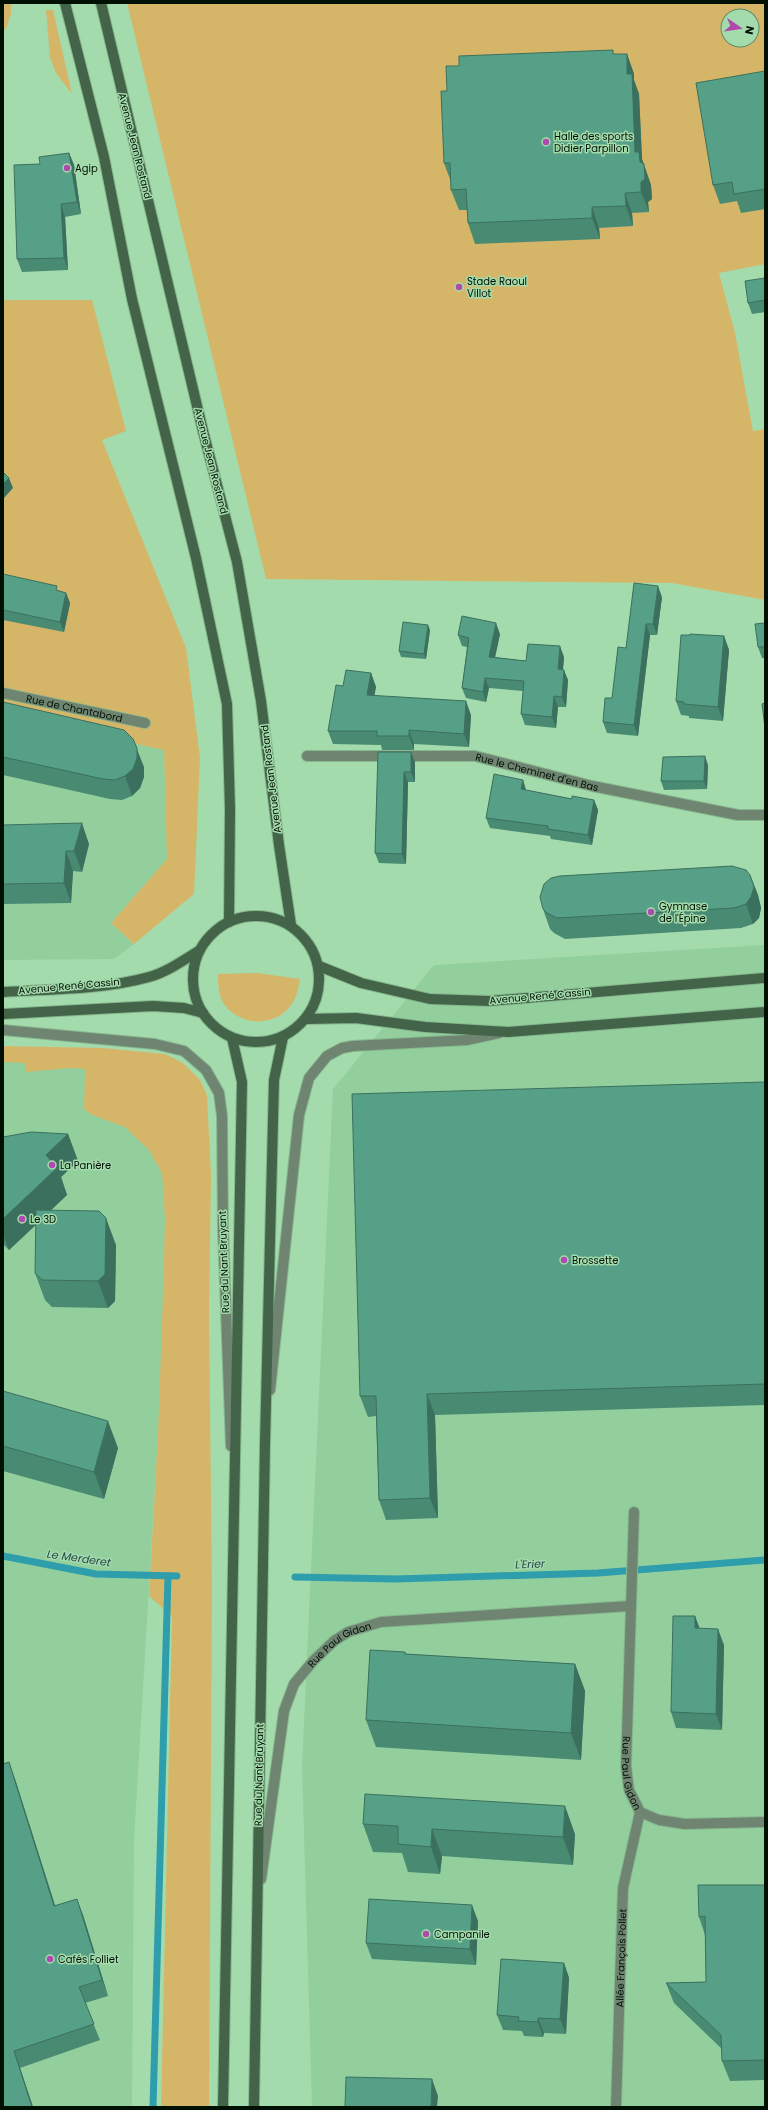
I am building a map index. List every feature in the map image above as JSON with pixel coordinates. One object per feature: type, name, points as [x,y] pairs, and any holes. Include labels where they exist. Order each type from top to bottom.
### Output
[{"type":"main road","points":[[65,3],[104,157],[132,300],[196,558],[227,704],[230,809],[229,922]]},
{"type":"main road","name":"Avenue Jean Rostand","points":[[101,3],[203,431],[237,562],[261,701],[279,845],[291,925]]},
{"type":"main road","points":[[250,916],[271,917],[291,925],[309,943],[319,966],[319,994],[306,1019],[283,1037],[258,1043],[232,1038],[216,1028],[203,1013],[194,993],[194,971],[200,950],[212,934],[229,922],[250,916]]},
{"type":"main road","name":"Avenue René Cassin","points":[[3,992],[71,988],[150,977],[178,964],[200,950]]},
{"type":"main road","name":"Avenue René Cassin","points":[[319,966],[361,983],[430,999],[490,1001],[765,978]]},
{"type":"main road","points":[[3,1014],[154,1006],[184,1008],[203,1013]]},
{"type":"main road","points":[[306,1019],[356,1018],[425,1027],[508,1032],[765,1012]]},
{"type":"main road","name":"Rue du Nant Bruyant","points":[[254,2107],[265,1443],[274,1080],[283,1037]]},
{"type":"main road","name":"Rue du Nant Bruyant","points":[[223,2107],[242,1082],[232,1038]]},
{"type":"street","name":"Rue de Chantabord","points":[[3,693],[146,722]]},
{"type":"street","name":"Rue le Cheminet d'en Bas","points":[[307,756],[475,756],[592,786],[738,814],[765,815]]},
{"type":"street","name":"Rue du Nant Bruyant","points":[[3,1030],[155,1044],[184,1051],[206,1070],[219,1094],[222,1116],[223,1230],[234,1516]]},
{"type":"street","name":"Rue du Nant Bruyant","points":[[265,1443],[299,1115],[309,1078],[316,1067],[327,1056],[353,1046],[467,1040],[508,1032]]},
{"type":"street","name":"Rue Paul Gidon","points":[[634,1512],[626,1766],[629,1790],[640,1812],[660,1820],[685,1824],[765,1822]]},
{"type":"street","name":"Rue Paul Gidon","points":[[256,1917],[284,1711],[294,1684],[302,1672],[334,1641],[348,1632],[381,1622],[630,1606]]},
{"type":"street","name":"Allée François Pollet","points":[[616,2107],[623,1888],[640,1812]]},
{"type":"shaded area","points":[[3,3],[11,3],[11,14],[6,29],[3,31]]},
{"type":"shaded area","name":"Stade Raoul Villot","points":[[127,3],[765,3],[765,264],[719,273],[735,333],[753,431],[765,429],[765,600],[672,583],[266,579]]},
{"type":"shaded area","points":[[46,10],[53,10],[72,94],[56,73],[50,58]]},
{"type":"shaded area","points":[[3,300],[92,300],[126,431],[102,440],[186,648],[200,758],[194,894],[134,944],[111,923],[167,859],[164,750],[3,715]]},
{"type":"shaded area","points":[[3,715],[164,750],[167,859],[111,923],[134,944],[114,959],[3,960]]},
{"type":"shaded area","points":[[765,945],[765,2107],[312,2107],[302,1765],[333,1089],[434,965]]},
{"type":"shaded area","points":[[257,973],[300,979],[296,996],[291,1005],[276,1018],[267,1021],[248,1020],[239,1017],[224,1004],[219,993],[218,974]]},
{"type":"shaded area","points":[[3,1046],[115,1065],[149,1132],[168,1189],[158,1434],[134,1841],[132,2107],[3,2107]]},
{"type":"shaded area","points":[[3,1046],[103,1048],[165,1054],[183,1063],[200,1080],[207,1095],[211,1176],[209,1314],[212,1590],[209,2107],[161,2107],[172,1616],[149,1596],[158,1434],[162,1323],[165,1219],[162,1173],[149,1150],[125,1127],[92,1115],[84,1109],[85,1069],[69,1068],[26,1072],[25,1063],[3,1062]]},
{"type":"building","name":"Halle des sports Didier Parpillon","points":[[613,50],[613,54],[627,54],[627,74],[632,74],[635,152],[639,152],[640,162],[644,164],[645,179],[641,182],[641,192],[625,193],[626,206],[592,207],[592,218],[468,223],[466,189],[451,190],[450,163],[444,163],[441,91],[447,91],[446,66],[459,66],[459,56]]},
{"type":"building","points":[[765,71],[765,189],[734,194],[732,182],[713,185],[696,83]]},
{"type":"building","points":[[69,153],[77,202],[61,204],[64,258],[17,259],[14,165],[40,164],[39,157]]},
{"type":"building","points":[[765,278],[765,300],[748,303],[745,281]]},
{"type":"building","points":[[3,472],[9,478],[3,484]]},
{"type":"building","points":[[3,574],[57,586],[56,590],[66,593],[60,622],[3,610]]},
{"type":"building","points":[[634,583],[658,586],[653,624],[646,624],[634,725],[603,722],[605,698],[612,698],[618,647],[626,648]]},
{"type":"building","points":[[462,616],[496,623],[489,657],[526,661],[528,644],[560,646],[558,669],[564,670],[562,697],[554,696],[552,717],[521,714],[524,681],[485,678],[483,692],[462,688],[469,638],[458,635]]},
{"type":"building","points":[[403,622],[428,625],[424,654],[399,651]]},
{"type":"building","points":[[765,623],[765,647],[758,647],[755,624]]},
{"type":"building","points":[[690,634],[724,636],[718,707],[684,704],[684,702],[676,701],[681,635]]},
{"type":"building","points":[[346,670],[371,673],[367,695],[466,701],[464,734],[409,730],[409,736],[377,736],[377,731],[328,731],[336,685],[343,686]]},
{"type":"building","points":[[3,702],[124,730],[133,739],[137,748],[137,758],[133,769],[125,776],[115,780],[103,779],[3,757]]},
{"type":"building","points":[[765,703],[765,728],[762,704]]},
{"type":"building","points":[[378,752],[411,752],[411,772],[404,772],[402,854],[375,853]]},
{"type":"building","points":[[705,756],[704,781],[661,781],[663,757]]},
{"type":"building","points":[[494,774],[523,780],[521,789],[572,799],[572,796],[594,800],[588,835],[548,829],[548,826],[486,818]]},
{"type":"building","points":[[82,823],[74,851],[66,851],[64,883],[3,884],[3,825]]},
{"type":"building","points":[[732,866],[746,870],[750,875],[754,887],[751,897],[746,904],[734,908],[557,918],[547,913],[543,909],[540,897],[544,884],[551,878],[560,876]]},
{"type":"building","name":"Brossette","points":[[765,1082],[765,1384],[427,1394],[430,1498],[379,1500],[376,1396],[360,1396],[352,1094]]},
{"type":"building","points":[[31,1132],[68,1134],[46,1155],[57,1168],[3,1219],[3,1137]]},
{"type":"building","points":[[36,1210],[99,1211],[106,1218],[105,1274],[98,1281],[42,1280],[35,1273]]},
{"type":"building","points":[[3,1391],[108,1421],[94,1472],[3,1446]]},
{"type":"building","points":[[673,1616],[695,1616],[695,1628],[718,1629],[716,1714],[671,1712]]},
{"type":"building","points":[[370,1650],[405,1652],[405,1654],[575,1664],[571,1733],[366,1720]]},
{"type":"building","name":"Cafés Folliet","points":[[9,1762],[54,1906],[77,1899],[102,1980],[79,1987],[94,2024],[14,2051],[32,2107],[3,2107],[3,1764]]},
{"type":"building","points":[[365,1794],[565,1806],[563,1837],[432,1829],[431,1847],[398,1844],[398,1826],[363,1824]]},
{"type":"building","points":[[698,1885],[765,1885],[765,2060],[722,2061],[721,2035],[666,1983],[706,1982],[705,1916],[699,1917]]},
{"type":"building","name":"Campanile","points":[[369,1899],[472,1905],[470,1949],[366,1943]]},
{"type":"building","points":[[501,1959],[564,1963],[560,2019],[538,2018],[538,2022],[518,2021],[519,2017],[497,2015]]},
{"type":"building","points":[[346,2077],[432,2079],[431,2107],[345,2107]]},
{"type":"waterway","name":"Le Merderet","points":[[3,1556],[96,1574],[177,1576]]},
{"type":"waterway","name":"L'Erier","points":[[295,1577],[396,1579],[598,1573],[765,1560]]},
{"type":"waterway","points":[[153,2107],[168,1576]]},
{"type":"place","name":"Halle des sports Didier Parpillon","points":[[546,142]]},
{"type":"place","name":"Agip","points":[[67,168]]},
{"type":"place","name":"Stade Raoul Villot","points":[[459,287]]},
{"type":"place","name":"Gymnase de l'Épine","points":[[651,912]]},
{"type":"place","name":"La Panière","points":[[52,1165]]},
{"type":"place","name":"Le 3D","points":[[22,1219]]},
{"type":"place","name":"Brossette","points":[[564,1260]]},
{"type":"place","name":"Campanile","points":[[426,1934]]},
{"type":"place","name":"Cafés Folliet","points":[[50,1959]]}]
